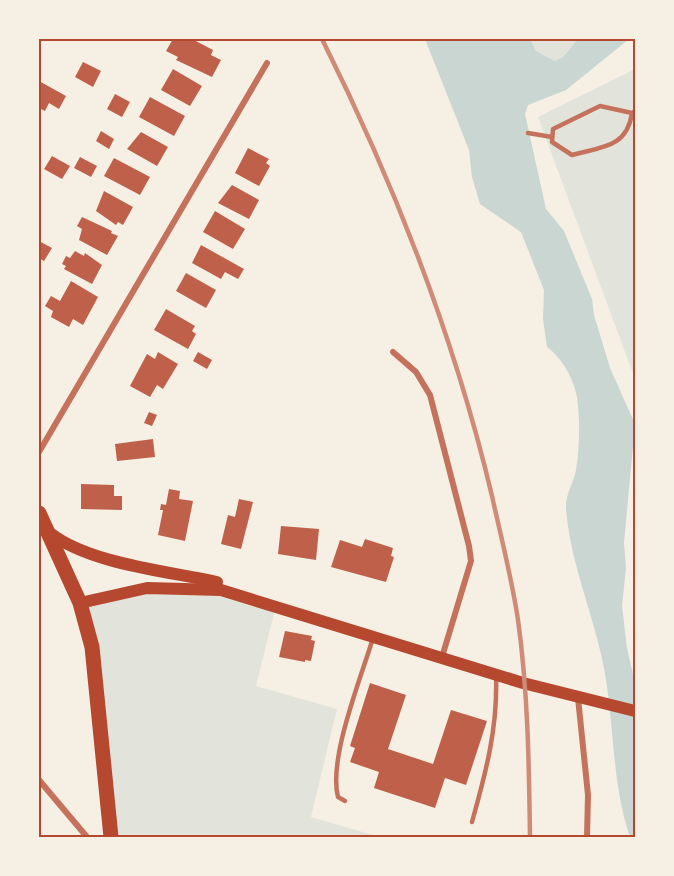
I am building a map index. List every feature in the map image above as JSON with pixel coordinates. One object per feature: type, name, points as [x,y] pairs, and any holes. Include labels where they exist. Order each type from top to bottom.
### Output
[{"type":"main road","points":[[39,513],[80,603],[92,647],[111,837]]},
{"type":"main road","points":[[50,533],[90,554],[222,584],[239,593]]},
{"type":"main road","points":[[80,603],[147,588],[206,588],[239,593],[496,674],[635,711]]},
{"type":"street","points":[[39,452],[267,63]]},
{"type":"street","points":[[393,352],[416,372],[430,395],[470,546],[471,561],[442,657]]},
{"type":"street","points":[[578,697],[588,795],[587,837]]},
{"type":"street","points":[[39,780],[87,837]]},
{"type":"lane","points":[[600,106],[633,112],[630,128],[614,143],[572,154],[552,142],[553,129],[600,106]]},
{"type":"lane","points":[[528,133],[552,137]]},
{"type":"lane","points":[[345,801],[338,797],[335,782],[341,746],[374,635]]},
{"type":"lane","points":[[472,822],[490,761],[497,710],[496,674]]},
{"type":"shaded area","points":[[425,39],[530,39],[536,51],[555,61],[563,57],[578,39],[629,39],[566,90],[528,105],[525,114],[546,209],[564,231],[592,299],[594,315],[610,368],[635,424],[624,543],[626,568],[622,606],[627,648],[635,683],[635,837],[629,834],[623,812],[601,654],[568,528],[566,504],[576,470],[579,443],[577,397],[570,376],[562,363],[547,347],[543,319],[544,290],[521,232],[480,204],[472,177],[469,150]]},
{"type":"shaded area","points":[[530,39],[578,39],[563,57],[555,61],[536,51]]},
{"type":"shaded area","points":[[635,69],[635,379],[538,117]]},
{"type":"shaded area","points":[[179,587],[276,605],[256,686],[337,709],[311,817],[380,837],[111,837],[80,603]]},
{"type":"building","points":[[173,39],[192,39],[213,50],[211,55],[221,60],[212,77],[176,60],[178,57],[166,51]]},
{"type":"building","points":[[83,62],[101,71],[93,87],[75,77]]},
{"type":"building","points":[[173,69],[202,86],[190,106],[161,90]]},
{"type":"building","points":[[39,81],[66,96],[59,109],[49,103],[45,111],[39,108]]},
{"type":"building","points":[[115,94],[130,102],[122,117],[107,109]]},
{"type":"building","points":[[150,97],[185,116],[174,136],[139,117]]},
{"type":"building","points":[[101,131],[114,139],[109,149],[96,141]]},
{"type":"building","points":[[141,132],[168,147],[157,166],[127,149]]},
{"type":"building","points":[[248,148],[269,159],[266,163],[270,166],[259,186],[235,173]]},
{"type":"building","points":[[52,156],[70,166],[62,179],[44,169]]},
{"type":"building","points":[[80,157],[97,166],[91,177],[74,168]]},
{"type":"building","points":[[114,158],[150,177],[140,195],[104,176]]},
{"type":"building","points":[[232,185],[259,200],[249,219],[218,203]]},
{"type":"building","points":[[104,191],[133,207],[123,225],[118,222],[116,225],[96,211]]},
{"type":"building","points":[[215,211],[245,229],[233,249],[203,232]]},
{"type":"building","points":[[82,217],[118,236],[107,255],[79,240],[82,229],[77,226]]},
{"type":"building","points":[[39,241],[52,248],[44,261],[39,258]]},
{"type":"building","points":[[201,245],[244,269],[238,279],[225,272],[221,279],[192,263]]},
{"type":"building","points":[[75,251],[84,256],[85,253],[102,265],[92,284],[64,269],[66,266],[62,264],[66,256],[70,258]]},
{"type":"building","points":[[186,273],[216,290],[206,308],[176,291]]},
{"type":"building","points":[[71,281],[98,297],[83,325],[73,319],[69,327],[51,317],[53,311],[45,306],[51,296],[60,301]]},
{"type":"building","points":[[166,309],[195,326],[192,331],[196,334],[188,349],[154,330]]},
{"type":"building","points":[[158,352],[178,364],[163,389],[157,385],[150,397],[130,386],[147,354],[155,359]]},
{"type":"building","points":[[198,352],[212,360],[207,369],[193,361]]},
{"type":"building","points":[[149,412],[157,415],[152,426],[144,423]]},
{"type":"building","points":[[153,439],[155,457],[117,461],[115,444]]},
{"type":"building","points":[[81,484],[114,485],[114,496],[122,496],[122,510],[81,509]]},
{"type":"building","points":[[169,489],[180,491],[179,499],[193,501],[185,541],[158,535],[163,510],[160,510],[161,504],[166,505]]},
{"type":"building","points":[[239,499],[253,502],[241,549],[221,544],[228,515],[235,517]]},
{"type":"building","points":[[281,526],[319,529],[316,560],[278,554]]},
{"type":"building","points":[[365,539],[393,548],[391,556],[394,557],[386,582],[331,567],[340,540],[362,547]]},
{"type":"building","points":[[285,631],[312,636],[311,640],[315,641],[311,661],[279,657]]},
{"type":"building","points":[[370,683],[406,695],[388,749],[433,764],[451,710],[487,721],[466,785],[445,778],[435,808],[374,788],[379,772],[350,762],[355,748],[350,746]]},
{"type":"railway","points":[[322,39],[374,150],[420,262],[441,320],[477,436],[513,589],[518,620],[526,701],[530,837]]}]
